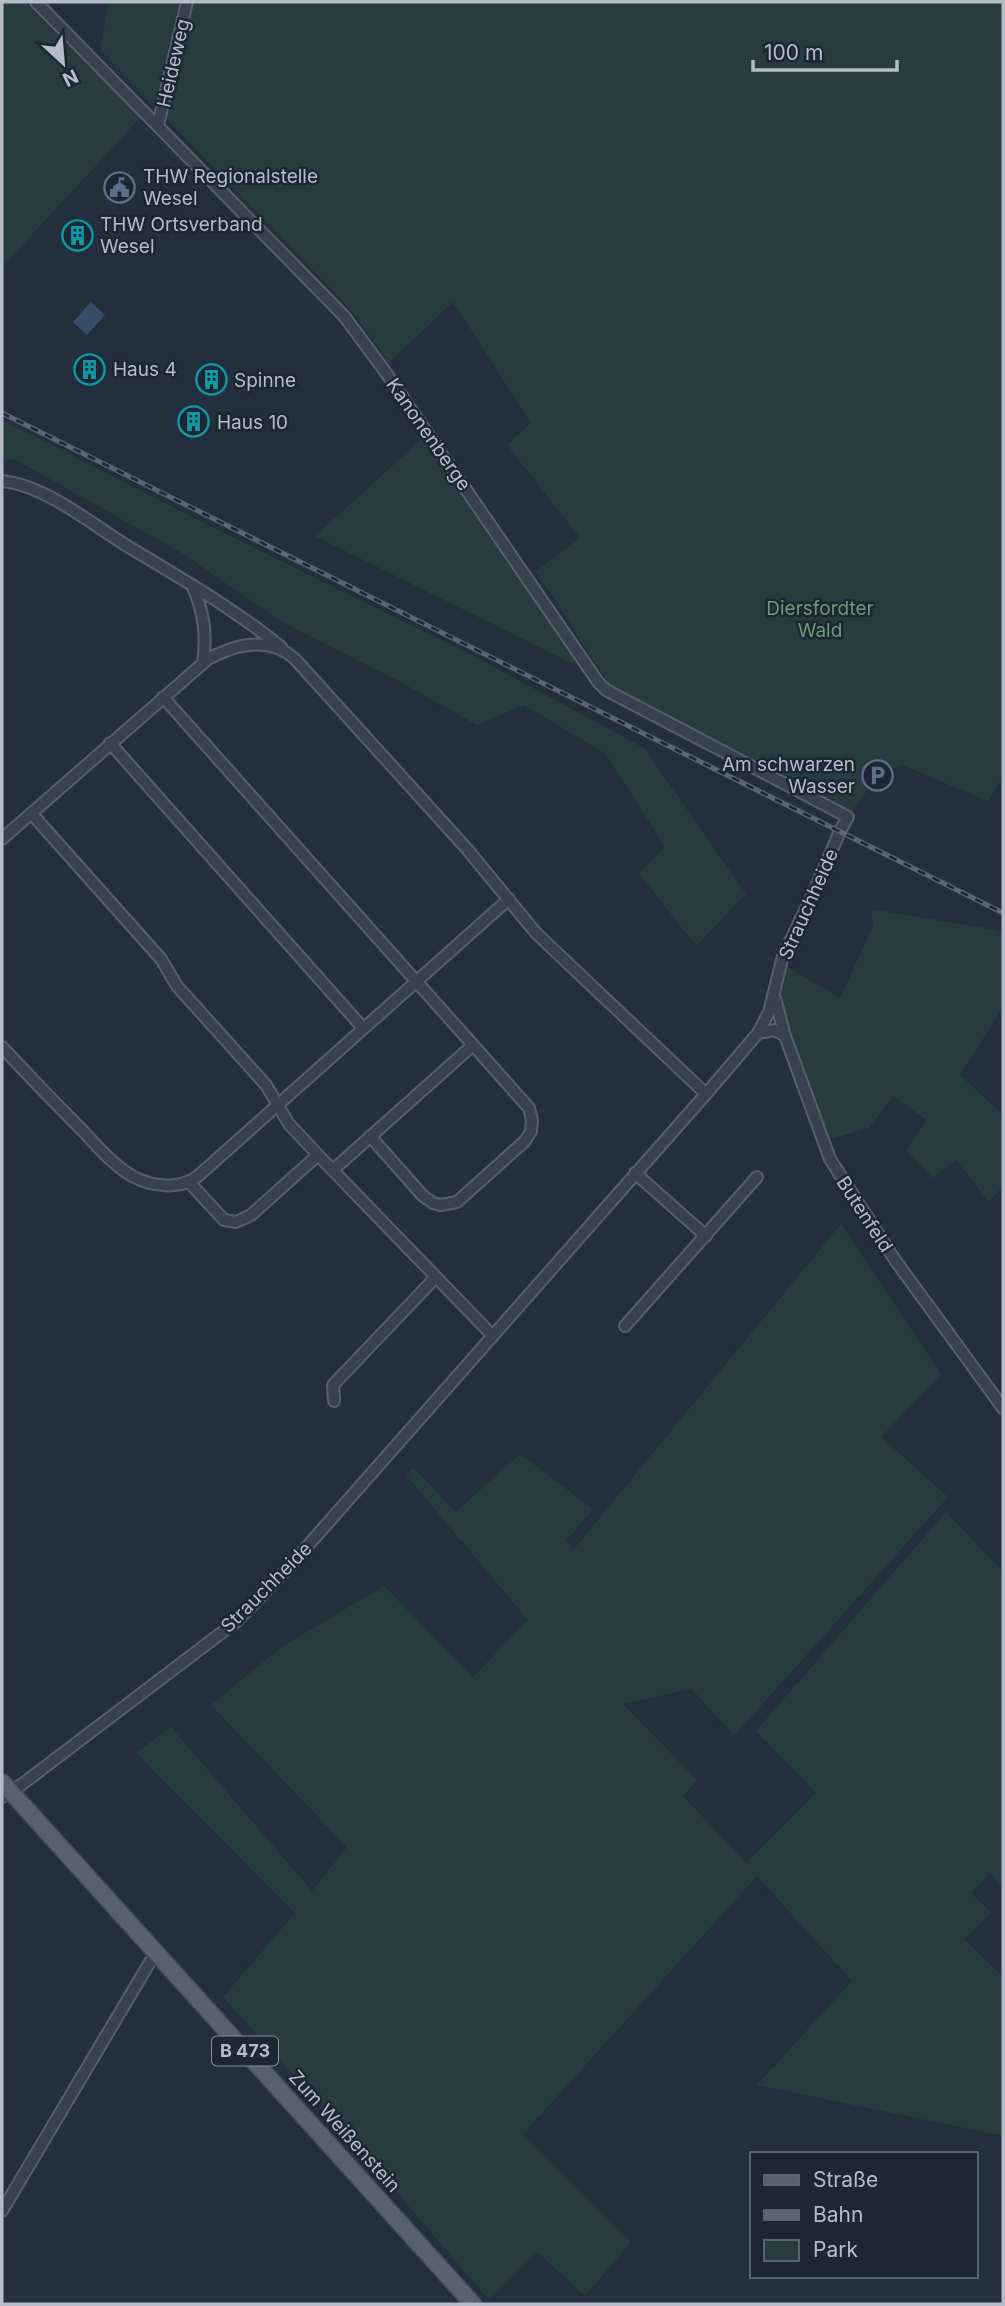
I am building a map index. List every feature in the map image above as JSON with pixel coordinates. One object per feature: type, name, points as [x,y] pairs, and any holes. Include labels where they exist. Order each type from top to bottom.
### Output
[{"type":"main road","name":"Zum Weißenstein","points":[[8,1792],[473,2304]]},
{"type":"street","name":"Kanonenberge","points":[[36,2],[344,316],[392,381],[606,691],[848,817]]},
{"type":"street","name":"Heideweg","points":[[158,125],[187,2]]},
{"type":"street","points":[[2,481],[26,486],[55,500],[256,626],[295,659],[458,839],[536,933],[706,1094]]},
{"type":"street","points":[[192,585],[205,623],[203,663]]},
{"type":"street","points":[[2,839],[203,663],[220,652],[242,646],[265,645],[283,649]]},
{"type":"street","points":[[163,697],[525,1103],[531,1114],[532,1126],[528,1137],[457,1202],[441,1205],[423,1196],[370,1136]]},
{"type":"street","points":[[110,743],[363,1028]]},
{"type":"street","points":[[31,813],[161,959],[177,986],[266,1086],[289,1124],[492,1335]]},
{"type":"street","name":"Strauchheide","points":[[8,1792],[237,1621],[289,1567],[706,1094],[758,1033],[769,1012],[783,956],[848,817]]},
{"type":"street","points":[[2,1048],[129,1175],[159,1185],[181,1185],[189,1182],[509,899]]},
{"type":"street","name":"Butenfeld","points":[[774,996],[785,1036],[830,1159],[895,1260],[1003,1408]]},
{"type":"street","points":[[758,1033],[775,1030],[785,1036]]},
{"type":"street","points":[[332,1170],[473,1045]]},
{"type":"street","points":[[189,1182],[224,1220],[236,1222],[251,1215],[318,1155]]},
{"type":"street","points":[[635,1173],[706,1236]]},
{"type":"street","points":[[625,1326],[757,1177]]},
{"type":"street","points":[[334,1401],[332,1385],[436,1277]]},
{"type":"street","points":[[2,2211],[143,1974],[158,1955]]},
{"type":"green space","points":[[2,2],[25,2],[140,118],[2,267]]},
{"type":"green space","name":"Diersfordter Wald","points":[[109,2],[1003,2],[1003,777],[988,801],[902,765],[881,773],[851,812],[609,684],[536,571],[580,538],[507,445],[531,423],[453,302],[389,363],[351,310],[100,50]]},
{"type":"green space","points":[[2,420],[462,650],[644,748],[746,894],[696,946],[639,873],[665,847],[606,754],[524,705],[477,725],[399,681],[282,622],[182,553],[14,459],[2,460]]},
{"type":"green space","points":[[422,439],[557,628],[579,667],[315,536]]},
{"type":"green space","points":[[871,909],[996,930],[1003,934],[1003,1007],[960,1075],[1003,1115],[1003,1186],[989,1202],[956,1160],[933,1178],[906,1150],[927,1120],[893,1096],[869,1128],[827,1140],[781,1003],[782,981],[788,967],[840,998],[873,926]]},
{"type":"green space","points":[[841,1224],[941,1374],[881,1437],[948,1497],[734,1736],[692,1689],[623,1704],[697,1780],[683,1796],[746,1863],[816,1793],[756,1731],[946,1512],[1003,1571],[1003,1887],[990,1873],[971,1893],[992,1913],[964,1939],[1003,1977],[1003,2136],[757,2085],[852,1981],[757,1876],[523,2134],[631,2242],[585,2296],[537,2252],[489,2300],[364,2154],[223,1997],[295,1913],[136,1753],[171,1727],[312,1891],[347,1847],[211,1705],[280,1648],[384,1586],[473,1677],[528,1620],[406,1475],[413,1467],[456,1512],[520,1454],[593,1509],[566,1541],[574,1549]]},
{"type":"water","points":[[91,302],[105,315],[87,335],[73,322]]},
{"type":"railway","points":[[2,413],[1003,913]]},
{"type":"place","name":"THW Regionalstelle Wesel","points":[[120,187]]},
{"type":"place","name":"THW Ortsverband Wesel","points":[[77,235]]},
{"type":"place","name":"Haus 4","points":[[90,369]]},
{"type":"place","name":"Spinne","points":[[211,380]]},
{"type":"place","name":"Haus 10","points":[[194,422]]},
{"type":"place","name":"Am schwarzen Wasser","points":[[878,775]]}]
